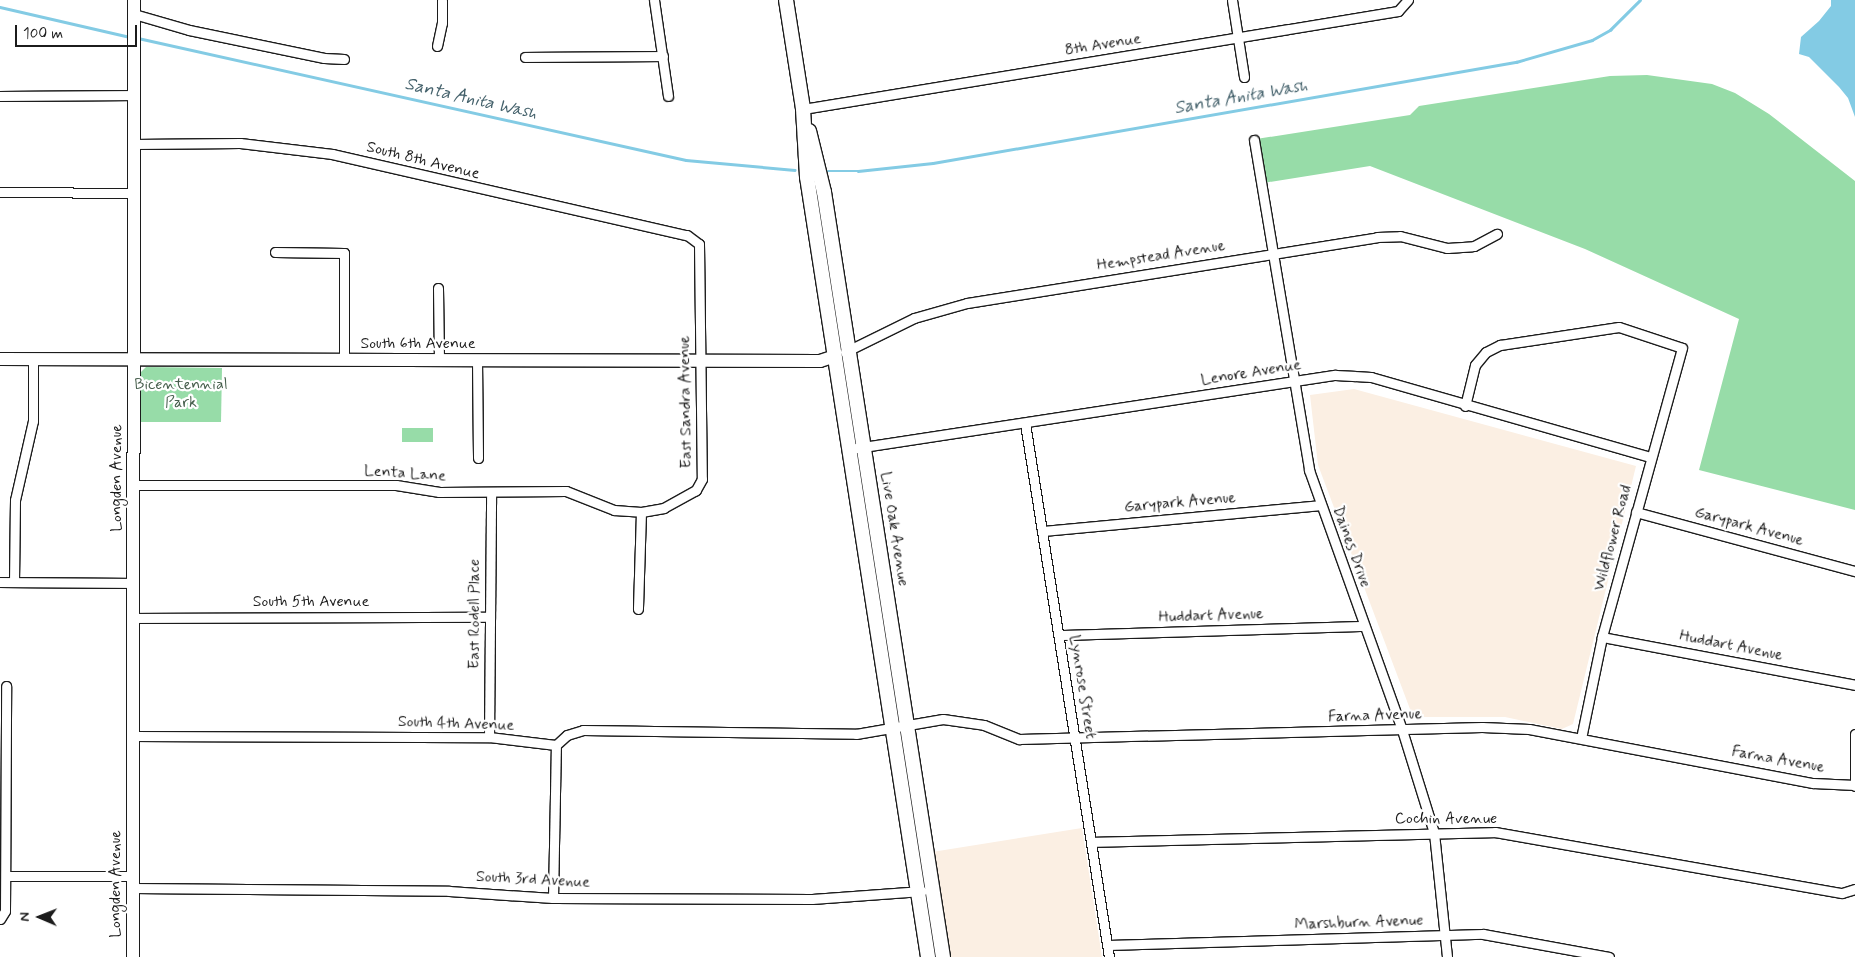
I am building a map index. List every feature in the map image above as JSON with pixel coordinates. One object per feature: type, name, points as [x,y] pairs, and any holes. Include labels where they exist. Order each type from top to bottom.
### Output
[{"type":"main road","name":"Live Oak Avenue","points":[[786,0],[925,890],[942,957]]},
{"type":"main road","name":"Live Oak Avenue","points":[[925,890],[928,957]]},
{"type":"street","name":"Longden Avenue","points":[[133,957],[134,0]]},
{"type":"street","points":[[437,46],[442,0]]},
{"type":"street","points":[[654,0],[668,96]]},
{"type":"street","points":[[1232,0],[1244,77]]},
{"type":"street","name":"8th Avenue","points":[[803,109],[1398,11],[1407,2]]},
{"type":"street","points":[[134,14],[189,30],[324,58],[344,59]]},
{"type":"street","points":[[525,56],[663,56]]},
{"type":"street","points":[[0,96],[134,96]]},
{"type":"street","name":"Daines Drive","points":[[1254,140],[1309,470],[1402,730],[1434,833],[1447,957]]},
{"type":"street","name":"South 8th Avenue","points":[[134,144],[240,143],[332,154],[687,235],[699,244]]},
{"type":"street","points":[[0,192],[133,193]]},
{"type":"street","name":"Hempstead Avenue","points":[[842,353],[914,318],[957,305],[1274,254],[1400,236],[1447,248],[1460,248],[1498,234]]},
{"type":"street","name":"East Sandra Avenue","points":[[640,512],[664,508],[696,490],[702,479],[699,244]]},
{"type":"street","points":[[275,252],[344,253],[344,360]]},
{"type":"street","points":[[438,288],[439,360]]},
{"type":"street","name":"Wildflower Road","points":[[1465,406],[1475,365],[1486,352],[1500,345],[1619,326],[1682,348],[1650,457],[1602,637],[1581,738]]},
{"type":"street","name":"South 6th Avenue","points":[[0,359],[824,360],[842,353]]},
{"type":"street","points":[[14,582],[15,500],[33,420],[33,359]]},
{"type":"street","points":[[477,360],[478,458]]},
{"type":"street","name":"Lenore Avenue","points":[[857,449],[1335,375],[1371,377],[1465,406],[1650,457]]},
{"type":"street","name":"Lynrose Street","points":[[1025,423],[1110,957]]},
{"type":"street","name":"Lenta Lane","points":[[134,485],[396,485],[439,492],[566,492],[614,510],[640,512]]},
{"type":"street","name":"East Rodell Place","points":[[489,737],[491,492]]},
{"type":"street","name":"Garypark Avenue","points":[[1042,531],[1320,505]]},
{"type":"street","points":[[638,609],[640,512]]},
{"type":"street","name":"Garypark Avenue","points":[[1636,512],[1855,571]]},
{"type":"street","points":[[0,582],[133,583]]},
{"type":"street","name":"South 5th Avenue","points":[[133,618],[490,617]]},
{"type":"street","name":"Huddart Avenue","points":[[1059,635],[1364,626]]},
{"type":"street","name":"Huddart Avenue","points":[[1602,637],[1855,685]]},
{"type":"street","points":[[0,919],[5,911],[6,876],[6,686]]},
{"type":"street","name":"Farna Avenue","points":[[900,725],[962,720],[1019,739],[1520,729],[1581,738],[1813,782],[1855,786]]},
{"type":"street","points":[[553,898],[556,745],[567,735],[583,730],[856,734],[900,725]]},
{"type":"street","points":[[1855,734],[1855,786]]},
{"type":"street","name":"South 4th Avenue","points":[[132,736],[489,737],[556,745]]},
{"type":"street","name":"Cochin Avenue","points":[[1092,842],[1495,832],[1842,893],[1855,889]]},
{"type":"street","name":"South 3rd Avenue","points":[[6,876],[133,882],[449,891],[553,898],[812,899],[925,890]]},
{"type":"street","name":"Marshburn Avenue","points":[[1108,945],[1483,934],[1609,957]]},
{"type":"shaded area","points":[[1354,389],[1636,466],[1573,724],[1562,729],[1505,717],[1413,717],[1318,465],[1310,395]]},
{"type":"shaded area","points":[[1082,828],[1102,957],[949,957],[932,852]]},
{"type":"green space","points":[[1647,75],[1712,84],[1735,93],[1769,114],[1855,181],[1855,510],[1699,470],[1739,319],[1585,249],[1370,166],[1257,184],[1250,140],[1410,115],[1419,106],[1610,76]]},
{"type":"green space","name":"Bicentennial Park","points":[[146,367],[222,368],[221,422],[140,422],[140,373]]},
{"type":"green space","points":[[402,428],[433,428],[433,442],[402,442]]},
{"type":"water","points":[[1831,0],[1855,0],[1855,117],[1848,98],[1839,87],[1809,57],[1799,54],[1801,37],[1819,21],[1831,6]]},
{"type":"waterway","name":"Santa Anita Wash","points":[[828,171],[858,171],[933,163],[1516,62],[1592,40],[1610,30],[1640,0]]},
{"type":"waterway","name":"Santa Anita Wash","points":[[0,7],[130,37]]},
{"type":"waterway","name":"Santa Anita Wash","points":[[138,38],[686,160],[795,170]]}]
